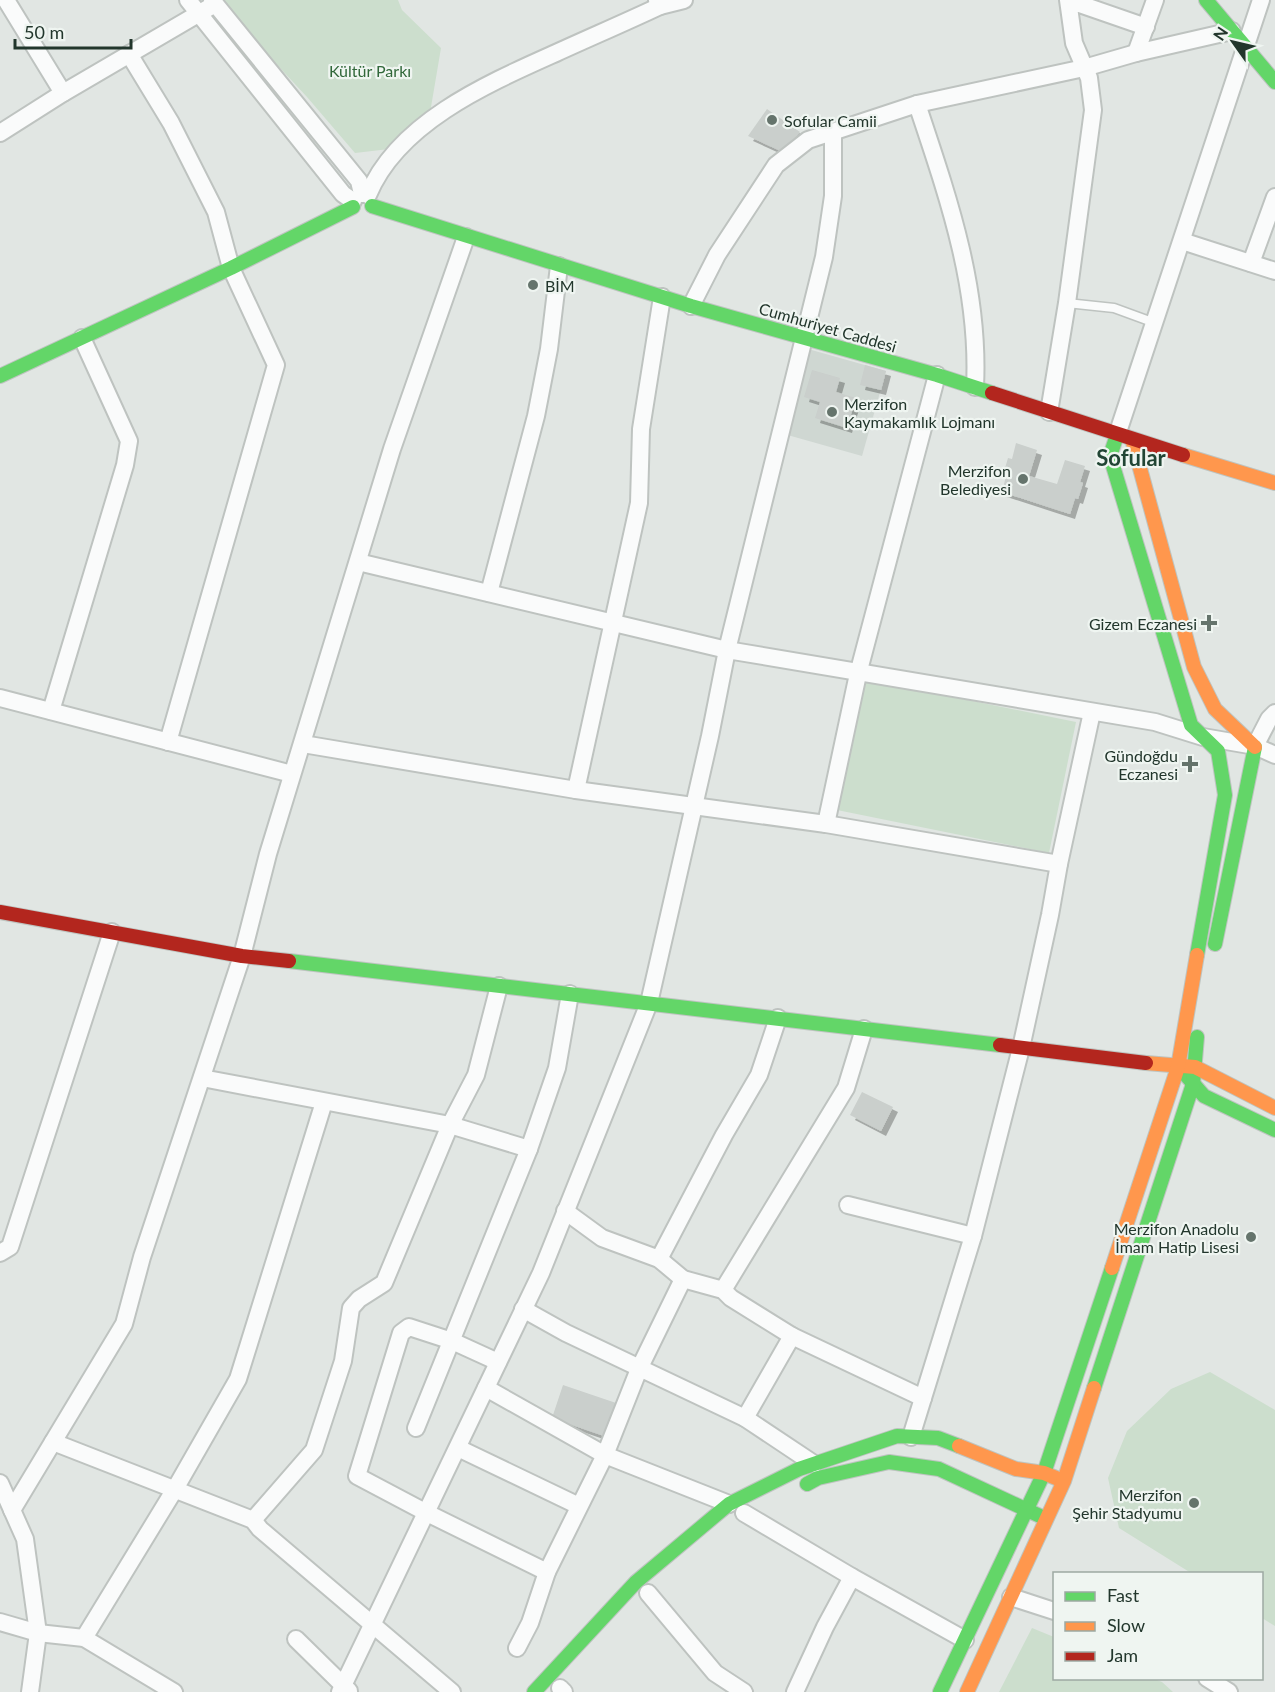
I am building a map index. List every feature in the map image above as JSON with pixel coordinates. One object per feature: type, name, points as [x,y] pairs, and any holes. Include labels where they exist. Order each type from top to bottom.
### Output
[{"type":"street","points":[[6,0],[63,93]]},
{"type":"street","points":[[188,0],[343,194],[362,201]]},
{"type":"street","points":[[0,376],[231,268],[362,201],[383,168],[406,142],[456,102],[494,81],[659,3],[684,0]]},
{"type":"street","points":[[1049,412],[1067,303],[1093,110],[1089,78],[1074,43],[1068,0],[1146,27]]},
{"type":"street","points":[[1136,53],[1155,0]]},
{"type":"street","points":[[1206,0],[1275,82]]},
{"type":"street","points":[[940,1692],[1044,1473],[1178,1067],[1225,795],[1218,751],[1191,725],[1110,456],[1125,437],[1155,323],[1261,0]]},
{"type":"street","points":[[0,133],[63,93],[199,14],[214,2],[359,181],[362,201]]},
{"type":"street","points":[[691,306],[717,255],[776,165],[808,140],[917,104],[1084,68],[1136,53],[1232,31]]},
{"type":"street","points":[[129,54],[171,123],[216,212],[231,268],[276,365],[168,742]]},
{"type":"street","points":[[917,104],[934,154],[967,273],[975,332],[975,387]]},
{"type":"street","points":[[296,1639],[344,1690],[540,1273],[649,1003],[695,805],[727,650],[830,226],[833,196],[833,132]]},
{"type":"street","points":[[1251,263],[1275,197]]},
{"type":"street","name":"Cumhuriyet Caddesi","points":[[362,201],[559,266],[691,306],[937,375],[1125,437],[1274,479]]},
{"type":"street","points":[[12,1510],[124,1324],[142,1257],[242,956],[268,854],[392,449],[466,237]]},
{"type":"street","points":[[1182,241],[1275,271]]},
{"type":"street","points":[[489,593],[540,397],[559,266]]},
{"type":"street","points":[[576,790],[639,503],[641,429],[662,297]]},
{"type":"street","points":[[51,711],[125,465],[129,441],[82,338]]},
{"type":"street","points":[[826,824],[858,674],[937,375]]},
{"type":"street","points":[[1125,437],[1194,667],[1215,710],[1255,746]]},
{"type":"street","points":[[358,562],[727,650],[858,674],[1155,722],[1203,736],[1255,746],[1275,755]]},
{"type":"street","points":[[0,698],[292,774]]},
{"type":"street","points":[[911,1437],[973,1236],[1021,1048],[1092,712]]},
{"type":"street","points":[[1211,963],[1255,746],[1269,719],[1275,713]]},
{"type":"street","points":[[303,744],[576,790],[826,824],[1059,864]]},
{"type":"street","points":[[0,912],[242,956],[1178,1067],[1195,1067],[1275,1108]]},
{"type":"street","points":[[0,1253],[10,1247],[112,932]]},
{"type":"street","points":[[253,1520],[314,1450],[343,1361],[351,1308],[359,1299],[384,1283],[450,1125],[476,1075],[499,986]]},
{"type":"street","points":[[416,1428],[529,1149],[557,1068],[570,994]]},
{"type":"street","points":[[659,1259],[724,1135],[759,1075],[777,1018]]},
{"type":"street","points":[[967,1692],[1064,1481],[1193,1084],[1200,1020]]},
{"type":"street","points":[[723,1290],[846,1088],[864,1029]]},
{"type":"street","points":[[1178,1067],[1204,1095],[1275,1130]]},
{"type":"street","points":[[202,1078],[450,1125],[529,1149]]},
{"type":"street","points":[[84,1638],[175,1489],[238,1379],[324,1102]]},
{"type":"street","points":[[848,1205],[973,1236]]},
{"type":"street","points":[[565,1211],[602,1238],[659,1259],[683,1279],[723,1290],[730,1298],[792,1336],[923,1398]]},
{"type":"street","points":[[517,1648],[531,1623],[547,1572],[605,1455],[639,1369],[683,1279]]},
{"type":"street","points":[[523,1309],[639,1369],[745,1418],[814,1464]]},
{"type":"street","points":[[498,1362],[452,1341],[408,1328],[401,1333],[357,1476],[547,1572]]},
{"type":"street","points":[[745,1418],[792,1336]]},
{"type":"street","points":[[486,1388],[605,1455],[729,1504]]},
{"type":"street","points":[[534,1692],[636,1582],[729,1504],[799,1469],[897,1436],[938,1438],[1016,1469],[1044,1473],[1064,1481]]},
{"type":"street","points":[[53,1442],[253,1520],[260,1529],[452,1692]]},
{"type":"street","points":[[458,1448],[579,1506]]},
{"type":"street","points":[[797,1488],[818,1478],[889,1462],[939,1469],[1048,1520]]},
{"type":"street","points":[[0,1483],[25,1539],[38,1633],[30,1692]]},
{"type":"street","points":[[745,1514],[965,1640]]},
{"type":"street","points":[[795,1692],[825,1627],[852,1577]]},
{"type":"street","points":[[648,1594],[715,1673],[744,1692]]},
{"type":"street","points":[[1011,1597],[1053,1611]]},
{"type":"street","points":[[0,1622],[38,1633],[84,1638],[174,1692]]},
{"type":"street","points":[[1210,1680],[1229,1692]]},
{"type":"lane","points":[[1067,303],[1114,309],[1155,323]]},
{"type":"shaded area","name":"Merzifon Kaymakamlık Lojmanı","points":[[808,349],[886,371],[862,456],[784,434]]},
{"type":"green space","name":"Kültür Parkı","points":[[217,0],[398,0],[402,10],[441,48],[430,113],[389,149],[355,153],[307,97]]},
{"type":"green space","points":[[864,679],[1076,722],[1049,853],[837,810]]},
{"type":"green space","name":"Merzifon Şehir Stadyumu","points":[[1210,1372],[1275,1410],[1275,1626],[1263,1619],[1263,1572],[1189,1572],[1119,1528],[1108,1478],[1127,1431],[1171,1389]]},
{"type":"green space","points":[[1032,1628],[1053,1637],[1053,1680],[1157,1680],[1173,1692],[999,1692]]},
{"type":"building","name":"Sofular Camii","points":[[767,109],[800,132],[783,152],[748,136]]},
{"type":"building","points":[[865,365],[886,371],[881,390],[860,385]]},
{"type":"building","name":"Merzifon Kaymakamlık Lojmanı","points":[[812,370],[840,378],[836,392],[856,398],[847,428],[815,418],[820,402],[804,397]]},
{"type":"building","name":"Merzifon Belediyesi","points":[[1016,443],[1037,450],[1029,476],[1057,484],[1065,460],[1085,466],[1078,499],[1075,498],[1070,514],[1002,492],[1006,476],[1003,475],[1008,458],[1012,459]]},
{"type":"building","points":[[862,1092],[893,1107],[881,1131],[850,1115]]},
{"type":"building","points":[[563,1385],[619,1404],[607,1437],[552,1418]]},
{"type":"traffic: fast","points":[[1206,0],[1275,82]]},
{"type":"traffic: fast","points":[[372,206],[691,306],[937,375],[992,393]]},
{"type":"traffic: fast","points":[[0,376],[231,268],[353,207]]},
{"type":"traffic: fast","points":[[1117,435],[1110,456],[1191,725],[1218,751],[1225,795],[1197,955]]},
{"type":"traffic: fast","points":[[1215,944],[1255,747]]},
{"type":"traffic: fast","points":[[289,961],[1000,1045]]},
{"type":"traffic: fast","points":[[1094,1388],[1193,1084],[1197,1037]]},
{"type":"traffic: fast","points":[[1184,1073],[1204,1096],[1275,1130]]},
{"type":"traffic: fast","points":[[940,1692],[1044,1473],[1112,1268]]},
{"type":"traffic: fast","points":[[534,1692],[636,1582],[729,1504],[799,1469],[897,1436],[938,1438],[959,1446]]},
{"type":"traffic: fast","points":[[807,1484],[818,1478],[889,1462],[939,1469],[1040,1516]]},
{"type":"traffic: slow","points":[[1132,439],[1194,667],[1215,709],[1255,747]]},
{"type":"traffic: slow","points":[[1183,455],[1275,483]]},
{"type":"traffic: slow","points":[[1112,1268],[1178,1067],[1197,955]]},
{"type":"traffic: slow","points":[[1146,1063],[1195,1067],[1275,1108]]},
{"type":"traffic: slow","points":[[967,1692],[1064,1481],[1094,1388]]},
{"type":"traffic: slow","points":[[959,1446],[1016,1469],[1044,1473],[1056,1478]]},
{"type":"traffic: jam","points":[[992,393],[1183,455]]},
{"type":"traffic: jam","points":[[0,912],[242,956],[289,961]]},
{"type":"traffic: jam","points":[[1000,1045],[1146,1063]]},
{"type":"place","name":"Sofular Camii","points":[[772,120]]},
{"type":"place","name":"BİM","points":[[533,285]]},
{"type":"place","name":"Merzifon Kaymakamlık Lojmanı","points":[[832,412]]},
{"type":"place","name":"Merzifon Belediyesi","points":[[1023,479]]},
{"type":"place","name":"Gizem Eczanesi","points":[[1209,623]]},
{"type":"place","name":"Gündoğdu Eczanesi","points":[[1190,764]]},
{"type":"place","name":"Merzifon Anadolu İmam Hatip Lisesi","points":[[1251,1237]]},
{"type":"place","name":"Merzifon Şehir Stadyumu","points":[[1194,1503]]},
{"type":"district","name":"Sofular","points":[[1131,457]]}]
